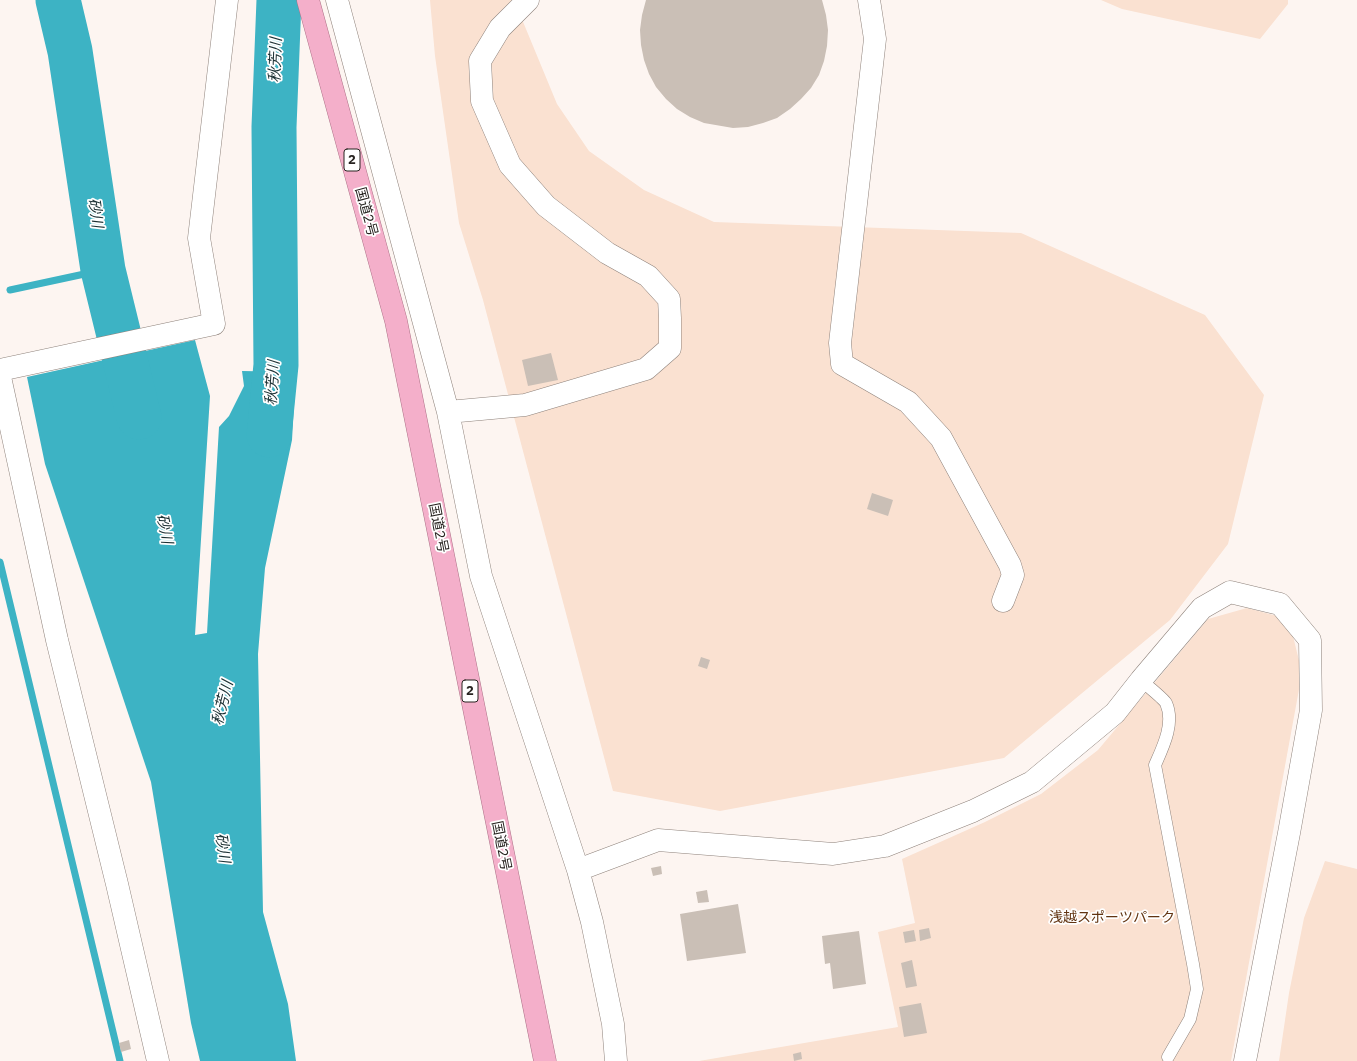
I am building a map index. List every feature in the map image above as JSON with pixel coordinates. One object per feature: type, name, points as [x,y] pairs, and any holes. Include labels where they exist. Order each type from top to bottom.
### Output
[{"type":"highway","name":"国道2号","points":[[308,0],[396,320],[545,1061]]},
{"type":"street","points":[[0,370],[214,324],[199,238],[227,0]]},
{"type":"street","points":[[337,0],[448,412],[481,576],[578,870],[592,922],[613,1024],[616,1061]]},
{"type":"street","points":[[448,412],[525,404],[646,369],[670,348],[669,300],[648,276],[607,253],[546,206],[510,165],[482,101],[480,61],[500,28],[528,0]]},
{"type":"street","points":[[869,0],[875,39],[840,343],[842,364],[908,402],[941,438],[1010,565],[1013,575],[1003,601]]},
{"type":"street","points":[[0,377],[57,640],[117,884],[158,1061]]},
{"type":"street","points":[[578,870],[658,840],[833,854],[885,846],[973,811],[1032,782],[1115,713],[1202,608],[1230,592],[1280,604],[1310,640],[1311,710],[1288,841],[1245,1061]]},
{"type":"lane","points":[[1141,680],[1166,702],[1168,714],[1168,734],[1155,765],[1197,989],[1190,1019],[1168,1057]]},
{"type":"green space","points":[[430,0],[514,0],[557,104],[589,151],[644,190],[714,222],[1021,233],[1205,315],[1264,395],[1228,544],[1170,620],[1004,758],[720,811],[613,791],[483,300],[459,223],[435,56]]},
{"type":"green space","points":[[1101,0],[1288,0],[1288,4],[1260,39],[1122,9]]},
{"type":"green space","name":"浅越スポーツパーク","points":[[1247,608],[1277,616],[1293,636],[1302,673],[1231,1061],[699,1061],[898,1027],[878,932],[915,923],[902,859],[985,822],[1041,794],[1098,750],[1208,619]]},
{"type":"green space","points":[[1325,861],[1357,869],[1357,1061],[1279,1061],[1289,993],[1304,918]]},
{"type":"water","points":[[195,340],[210,396],[195,635],[207,633],[219,427],[229,416],[244,386],[242,371],[296,372],[292,440],[265,568],[258,654],[263,912],[288,1004],[296,1061],[200,1061],[191,1023],[151,782],[45,464],[27,377]]},
{"type":"building","points":[[646,0],[822,0],[828,30],[824,61],[819,75],[811,88],[790,109],[777,118],[763,123],[748,127],[733,128],[704,123],[690,117],[677,109],[666,99],[656,87],[649,74],[644,60],[640,30]]},
{"type":"building","points":[[551,353],[558,380],[528,386],[522,360]]},
{"type":"building","points":[[872,493],[893,500],[888,516],[867,509]]},
{"type":"building","points":[[701,657],[710,660],[707,669],[698,666]]},
{"type":"building","points":[[661,866],[662,874],[653,876],[651,868]]},
{"type":"building","points":[[707,890],[709,902],[698,903],[696,892]]},
{"type":"building","points":[[738,904],[746,953],[687,961],[680,914]]},
{"type":"building","points":[[929,928],[931,938],[920,941],[919,930]]},
{"type":"building","points":[[914,930],[916,941],[905,943],[903,932]]},
{"type":"building","points":[[859,931],[866,984],[833,989],[830,963],[825,964],[822,936]]},
{"type":"building","points":[[912,960],[917,986],[906,988],[901,963]]},
{"type":"building","points":[[921,1003],[927,1033],[904,1037],[899,1007]]},
{"type":"building","points":[[129,1040],[131,1049],[121,1052],[119,1043]]},
{"type":"building","points":[[801,1052],[802,1059],[794,1061],[793,1054]]},
{"type":"waterway","name":"砂川","points":[[58,0],[70,51],[103,270],[139,417]]},
{"type":"waterway","name":"秋芳川","points":[[269,435],[276,365],[274,127],[279,0]]},
{"type":"waterway","points":[[10,290],[103,270]]},
{"type":"waterway","points":[[0,562],[120,1061]]}]
